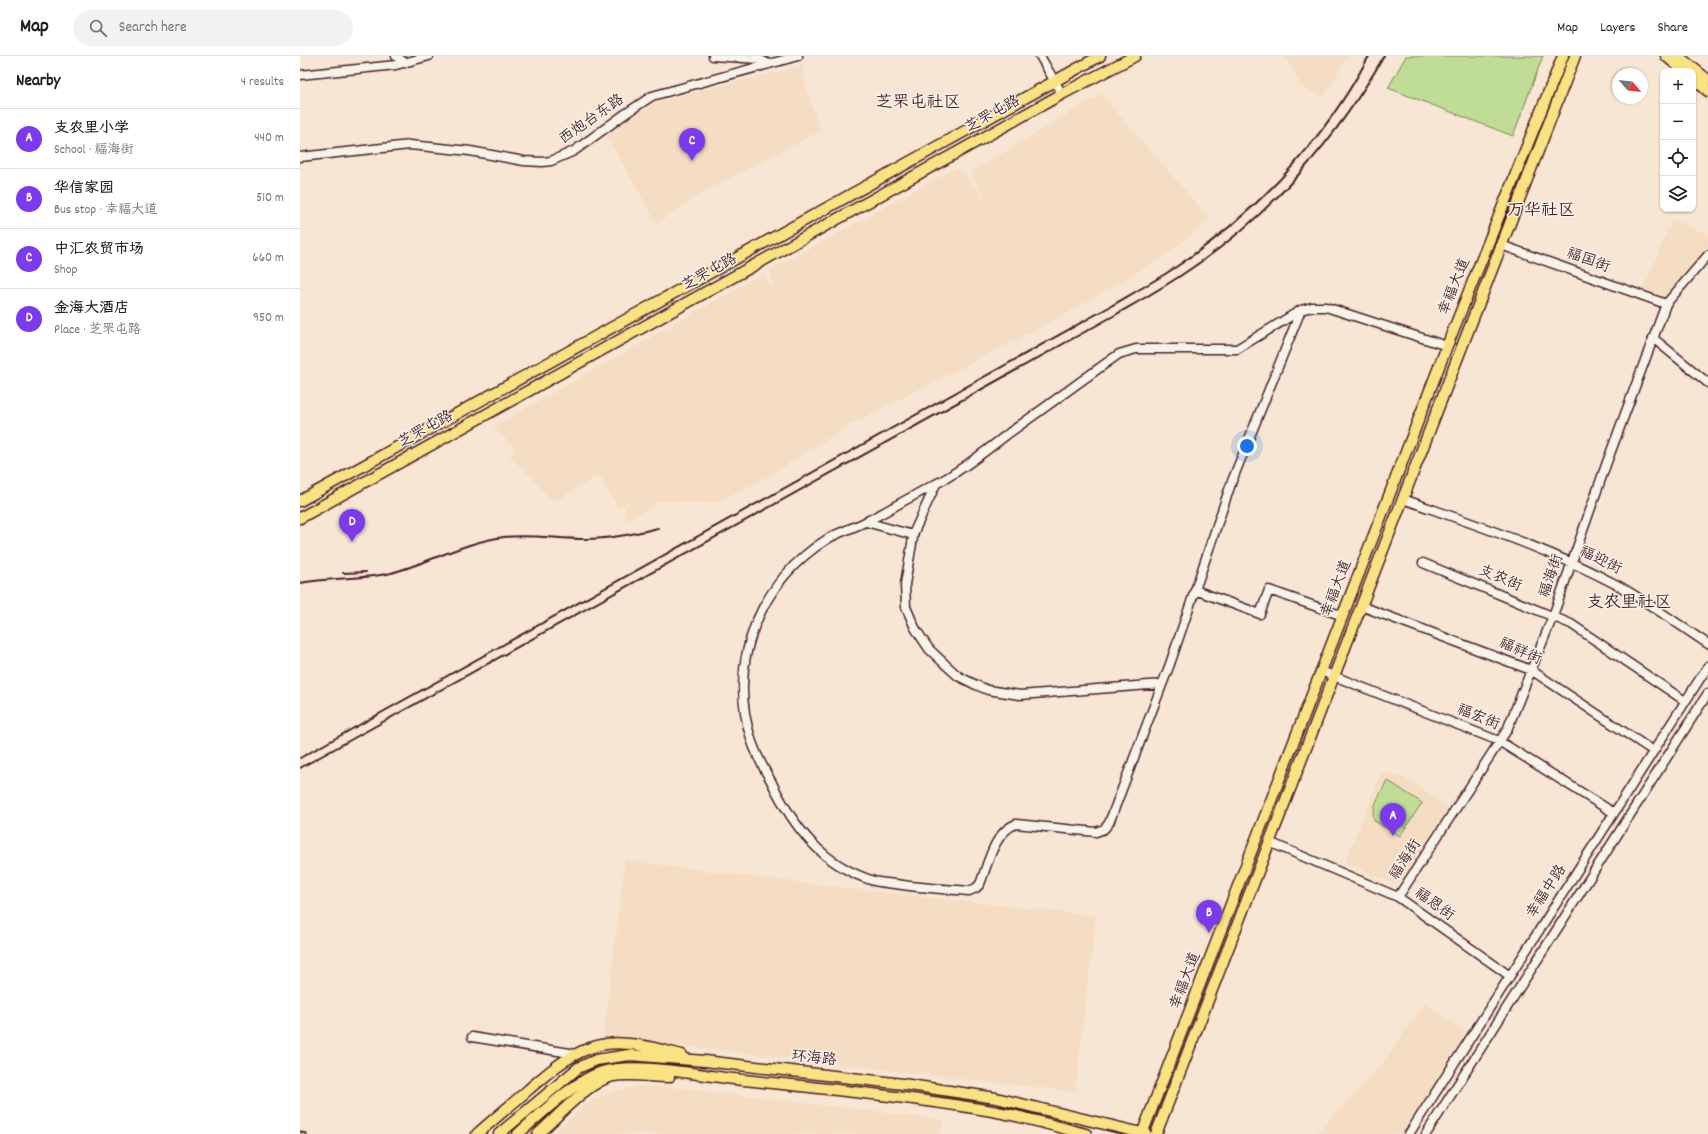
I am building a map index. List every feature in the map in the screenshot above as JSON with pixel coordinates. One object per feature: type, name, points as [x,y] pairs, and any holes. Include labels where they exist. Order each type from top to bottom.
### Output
[{"type":"main road","name":"芝罘屯路","points":[[300,500],[1054,80],[1100,56]]},
{"type":"main road","name":"芝罘屯路","points":[[300,518],[1062,94],[1135,56]]},
{"type":"main road","name":"幸福大道","points":[[1144,1134],[1447,346],[1563,56]]},
{"type":"main road","name":"幸福大道","points":[[1156,1134],[1575,56]]},
{"type":"main road","points":[[1666,56],[1680,68]]},
{"type":"main road","points":[[1678,56],[1708,80]]},
{"type":"main road","points":[[1696,81],[1708,91]]},
{"type":"main road","points":[[477,1134],[562,1061],[601,1044],[616,1043],[645,1046],[705,1061]]},
{"type":"main road","name":"环海路","points":[[499,1134],[566,1076],[578,1068],[596,1060],[629,1055],[705,1061],[903,1084],[996,1098],[1144,1134]]},
{"type":"main road","name":"环海路","points":[[518,1134],[591,1076],[603,1072],[628,1068],[903,1098],[988,1110],[1086,1134]]},
{"type":"main road","points":[[538,1134],[587,1090],[612,1076],[628,1075],[680,1077],[702,1075]]},
{"type":"street","points":[[396,56],[405,63]]},
{"type":"street","points":[[300,75],[405,63],[430,56]]},
{"type":"street","points":[[713,56],[760,59],[769,64]]},
{"type":"street","name":"西炮台东路","points":[[300,157],[410,145],[470,151],[524,161],[551,161],[574,151],[652,96],[798,56]]},
{"type":"street","points":[[1040,56],[1062,94]]},
{"type":"street","name":"福国街","points":[[1501,245],[1666,304]]},
{"type":"street","name":"福海街","points":[[1398,897],[1507,730],[1553,616],[1607,462],[1666,304],[1708,255]]},
{"type":"street","points":[[1301,310],[1232,481],[1162,684],[1115,808],[1104,829],[1096,832],[1016,824],[1008,827],[997,842],[980,884],[976,888],[969,891],[911,887],[876,882],[852,872],[823,855],[806,837],[780,801],[752,742],[747,723],[744,696],[744,671],[748,646],[756,622],[767,598],[782,579],[804,557],[830,538],[866,522],[953,475],[1119,354],[1136,349],[1237,349],[1301,310],[1312,307],[1326,308],[1447,346]]},
{"type":"street","points":[[1653,338],[1708,383]]},
{"type":"street","points":[[936,484],[924,507],[913,535],[905,584],[906,607],[915,628],[929,649],[958,676],[988,690],[1020,695],[1054,694],[1162,684]]},
{"type":"street","name":"福迎街","points":[[1402,499],[1507,536],[1572,562],[1620,587],[1708,644]]},
{"type":"street","points":[[866,522],[913,535]]},
{"type":"street","name":"支农街","points":[[1423,563],[1553,616],[1584,632],[1685,701]]},
{"type":"street","points":[[1195,590],[1260,614],[1269,590],[1343,616]]},
{"type":"street","name":"福祥街","points":[[1361,606],[1531,670],[1653,751]]},
{"type":"street","name":"幸福中路","points":[[1409,1134],[1708,666]]},
{"type":"street","name":"福宏街","points":[[1322,671],[1499,741],[1614,813]]},
{"type":"street","name":"幸福中路","points":[[1426,1134],[1708,693]]},
{"type":"street","name":"福恩街","points":[[1270,842],[1398,897],[1510,976]]},
{"type":"street","points":[[472,1037],[576,1054]]},
{"type":"shaded area","points":[[1285,56],[1348,56],[1323,98],[1301,86]]},
{"type":"shaded area","points":[[802,66],[807,92],[821,131],[712,187],[657,223],[606,136],[649,103]]},
{"type":"shaded area","points":[[1101,94],[1210,219],[1168,254],[1068,313],[853,423],[759,482],[712,503],[660,501],[625,522],[625,510],[632,499],[618,508],[599,475],[553,502],[530,475],[510,457],[516,449],[493,427],[763,274],[775,294],[770,270],[954,169],[959,169],[987,201],[971,172]]},
{"type":"shaded area","points":[[1672,220],[1708,234],[1708,249],[1670,300],[1643,290]]},
{"type":"shaded area","points":[[1382,771],[1403,778],[1419,786],[1449,809],[1398,883],[1395,884],[1345,863]]},
{"type":"shaded area","points":[[625,860],[809,884],[1096,916],[1075,1092],[604,1037]]},
{"type":"shaded area","points":[[1425,1004],[1466,1032],[1403,1134],[1316,1134],[1378,1069]]},
{"type":"shaded area","points":[[642,1086],[684,1088],[944,1120],[940,1134],[551,1134],[594,1099],[616,1091]]},
{"type":"green space","points":[[1406,56],[1543,56],[1513,136],[1388,88]]},
{"type":"green space","points":[[1387,780],[1422,803],[1400,836],[1374,821],[1373,816],[1375,805]]},
{"type":"railway","points":[[300,758],[1111,306],[1176,267],[1233,223],[1285,174],[1331,118],[1351,88],[1369,56]]},
{"type":"railway","points":[[300,768],[1117,314],[1180,276],[1219,249],[1274,201],[1323,146],[1345,117],[1384,56]]},
{"type":"railway","points":[[300,583],[368,577],[391,573],[475,543],[504,537],[524,536],[595,539],[622,536],[658,528]]},
{"type":"railway","points":[[343,573],[366,572]]},
{"type":"railway","points":[[300,1132],[307,1134]]},
{"type":"place","name":"中汇农贸市场","points":[[692,161]]},
{"type":"place","name":"金海大酒店","points":[[352,542]]},
{"type":"place","name":"支农里小学","points":[[1393,836]]},
{"type":"place","name":"华信家园","points":[[1209,933]]},
{"type":"district","name":"芝罘屯社区","points":[[918,104]]},
{"type":"district","name":"万华社区","points":[[1541,212]]},
{"type":"district","name":"支农里社区","points":[[1629,604]]}]
